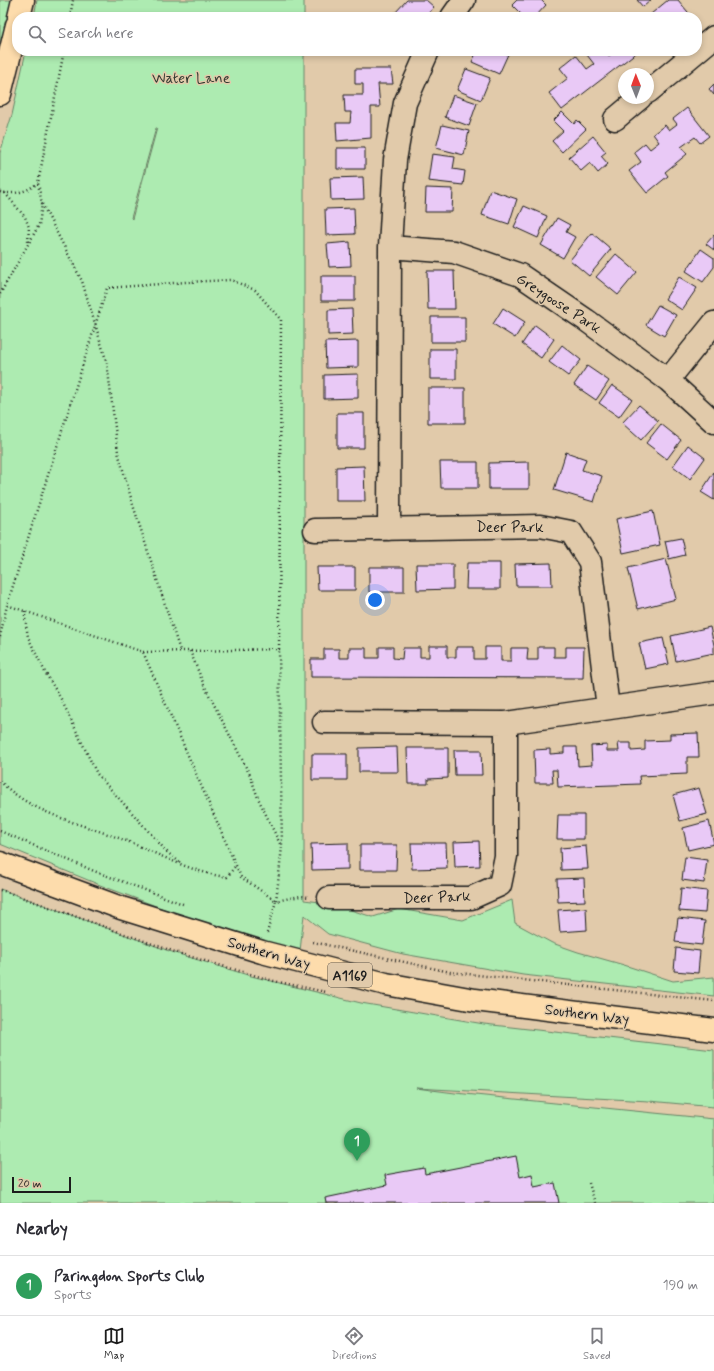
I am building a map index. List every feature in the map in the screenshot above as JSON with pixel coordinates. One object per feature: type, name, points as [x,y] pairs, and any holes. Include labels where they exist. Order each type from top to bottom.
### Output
[{"type":"main road","points":[[20,12],[23,0]]},
{"type":"main road","points":[[0,94],[12,45]]},
{"type":"main road","name":"Southern Way","points":[[0,863],[121,908],[262,952],[386,984],[474,1000],[714,1030]]},
{"type":"street","points":[[456,12],[464,0]]},
{"type":"street","points":[[702,47],[714,37]]},
{"type":"street","points":[[389,528],[390,247],[395,160],[405,102],[426,56]]},
{"type":"street","points":[[654,87],[691,56]]},
{"type":"street","points":[[616,119],[633,104]]},
{"type":"street","name":"Greygoose Park","points":[[390,247],[454,252],[520,275],[586,320],[668,380],[714,422]]},
{"type":"street","points":[[668,380],[714,323]]},
{"type":"street","name":"Deer Park","points":[[314,530],[540,526],[571,532],[590,562],[608,708]]},
{"type":"street","points":[[324,722],[506,723],[714,693]]},
{"type":"street","name":"Deer Park","points":[[329,898],[471,898],[500,885],[506,856],[506,723]]},
{"type":"path","points":[[71,12],[73,0]]},
{"type":"path","points":[[63,56],[38,183],[42,204],[82,281],[107,362],[118,452],[133,505],[180,651]]},
{"type":"path","points":[[0,192],[16,194],[30,189],[38,183]]},
{"type":"path","points":[[5,193],[25,217],[29,227],[28,245]]},
{"type":"path","points":[[0,294],[39,225],[42,204]]},
{"type":"path","points":[[0,637],[7,605],[107,288],[231,280],[255,290],[282,320],[280,649],[282,847],[276,901],[268,931]]},
{"type":"path","points":[[7,605],[143,652],[280,649]]},
{"type":"path","points":[[25,611],[28,637],[45,672],[61,699],[97,774],[168,853],[182,864]]},
{"type":"path","points":[[190,651],[204,685],[250,775],[258,798],[282,847]]},
{"type":"path","points":[[143,652],[241,877],[276,901],[300,896],[329,898]]},
{"type":"path","points":[[0,781],[27,802],[52,815],[128,842],[212,875],[227,877],[236,865]]},
{"type":"path","points":[[0,830],[94,871],[189,906]]},
{"type":"path","points":[[260,929],[275,933]]},
{"type":"path","points":[[310,941],[450,972],[714,1002]]},
{"type":"path","points":[[589,1183],[596,1203]]},
{"type":"green space","points":[[0,0],[13,0],[0,57]]},
{"type":"green space","points":[[37,0],[304,0],[304,12],[35,12]]},
{"type":"green space","name":"Water Lane","points":[[25,56],[304,56],[304,900],[328,903],[373,917],[399,909],[463,920],[512,900],[515,923],[552,943],[673,981],[714,977],[714,996],[523,975],[403,954],[328,934],[304,915],[300,951],[193,920],[100,885],[0,844],[0,153],[12,115]],"holes":[[[157,128],[132,219],[131,218]]]},
{"type":"green space","points":[[0,889],[172,952],[251,976],[361,1003],[484,1024],[714,1050],[714,1107],[649,1101],[416,1088],[714,1119],[714,1203],[0,1203]]},
{"type":"building","points":[[407,0],[426,0],[434,7],[430,12],[396,12]]},
{"type":"building","points":[[517,0],[541,0],[546,5],[540,12],[519,12],[512,5]]},
{"type":"building","points":[[637,0],[651,0],[643,7]]},
{"type":"building","points":[[668,0],[678,0],[688,12],[653,12]]},
{"type":"building","points":[[475,56],[507,56],[499,74],[472,62]]},
{"type":"building","points":[[575,56],[577,56],[587,69],[594,64],[588,56],[632,56],[562,110],[549,93],[568,78],[560,68]]},
{"type":"building","points":[[355,69],[391,69],[393,84],[378,84],[380,107],[371,107],[371,138],[337,141],[336,123],[350,123],[351,112],[345,112],[344,95],[363,95],[363,84],[355,84]]},
{"type":"building","points":[[466,69],[490,78],[481,100],[457,90]]},
{"type":"building","points":[[714,84],[714,95],[709,89]]},
{"type":"building","points":[[453,95],[477,103],[469,126],[445,117]]},
{"type":"building","points":[[687,108],[709,136],[700,143],[695,137],[681,147],[687,154],[665,172],[668,176],[647,193],[629,171],[641,162],[634,152],[645,143],[650,149],[659,142],[653,134],[665,125],[669,130],[677,124],[673,119]]},
{"type":"building","points":[[562,112],[574,124],[577,120],[586,129],[562,152],[552,141],[563,131],[553,121]]},
{"type":"building","points":[[442,125],[469,131],[464,155],[436,148]]},
{"type":"building","points":[[593,136],[606,152],[601,156],[608,164],[598,173],[590,163],[581,171],[569,157]]},
{"type":"building","points":[[337,148],[365,148],[365,169],[337,169]]},
{"type":"building","points":[[432,154],[455,157],[453,169],[465,171],[463,185],[428,181]]},
{"type":"building","points":[[363,177],[364,199],[331,200],[330,178]]},
{"type":"building","points":[[426,188],[453,189],[452,212],[425,212]]},
{"type":"building","points":[[490,190],[517,199],[509,224],[482,215]]},
{"type":"building","points":[[524,206],[547,216],[538,238],[514,227]]},
{"type":"building","points":[[354,208],[355,234],[326,235],[325,209]]},
{"type":"building","points":[[557,218],[570,225],[566,232],[575,237],[563,258],[541,245]]},
{"type":"building","points":[[592,233],[611,249],[589,276],[570,260]]},
{"type":"building","points":[[714,235],[714,250],[706,244]]},
{"type":"building","points":[[350,242],[351,266],[329,267],[327,244]]},
{"type":"building","points":[[701,249],[714,258],[714,267],[703,282],[686,271]]},
{"type":"building","points":[[616,254],[637,272],[618,295],[596,277]]},
{"type":"building","points":[[427,271],[454,271],[455,309],[428,309]]},
{"type":"building","points":[[321,276],[355,276],[355,301],[321,301]]},
{"type":"building","points":[[679,277],[697,288],[682,310],[665,299]]},
{"type":"building","points":[[658,305],[676,315],[664,336],[646,325]]},
{"type":"building","points":[[503,308],[525,322],[515,338],[493,324]]},
{"type":"building","points":[[352,309],[353,334],[328,335],[328,310]]},
{"type":"building","points":[[431,317],[465,317],[465,342],[431,342]]},
{"type":"building","points":[[535,325],[554,339],[541,358],[522,344]]},
{"type":"building","points":[[358,341],[358,367],[326,368],[325,342]]},
{"type":"building","points":[[562,345],[581,360],[568,376],[549,362]]},
{"type":"building","points":[[430,349],[456,349],[456,379],[430,379]]},
{"type":"building","points":[[587,366],[609,381],[596,400],[574,385]]},
{"type":"building","points":[[358,374],[358,398],[324,399],[324,375]]},
{"type":"building","points":[[612,385],[632,399],[619,417],[599,403]]},
{"type":"building","points":[[428,388],[465,388],[465,423],[428,423]]},
{"type":"building","points":[[639,405],[658,421],[641,440],[622,423]]},
{"type":"building","points":[[337,413],[364,413],[364,448],[337,448]]},
{"type":"building","points":[[661,424],[681,440],[667,459],[646,443]]},
{"type":"building","points":[[688,445],[705,458],[690,479],[673,466]]},
{"type":"building","points":[[566,452],[586,459],[582,470],[602,476],[594,502],[554,490]]},
{"type":"building","points":[[440,462],[478,462],[478,488],[441,488]]},
{"type":"building","points":[[529,462],[529,489],[489,489],[489,463]]},
{"type":"building","points":[[364,466],[365,501],[336,501],[336,467]]},
{"type":"building","points":[[714,472],[714,500],[701,492]]},
{"type":"building","points":[[653,511],[660,545],[623,553],[616,519]]},
{"type":"building","points":[[681,538],[685,555],[669,559],[665,541]]},
{"type":"building","points":[[666,559],[676,599],[638,609],[628,568]]},
{"type":"building","points":[[467,563],[500,563],[500,589],[466,589]]},
{"type":"building","points":[[551,563],[552,586],[516,586],[515,564]]},
{"type":"building","points":[[416,564],[453,564],[453,589],[417,590]]},
{"type":"building","points":[[317,567],[355,567],[355,590],[318,590]]},
{"type":"building","points":[[369,567],[404,567],[404,592],[369,592]]},
{"type":"building","points":[[710,627],[714,645],[714,653],[676,661],[671,636]]},
{"type":"building","points":[[663,638],[669,664],[645,669],[639,643]]},
{"type":"building","points":[[429,646],[447,646],[447,657],[456,657],[456,647],[474,647],[474,659],[485,659],[485,647],[501,647],[501,661],[511,661],[511,648],[528,648],[527,660],[538,660],[538,647],[554,647],[554,657],[566,657],[566,647],[584,647],[583,678],[311,677],[311,659],[324,659],[324,649],[339,649],[339,658],[349,658],[349,648],[366,648],[366,658],[379,658],[379,647],[393,647],[393,658],[402,659],[403,648],[420,648],[420,657],[429,657]]},
{"type":"building","points":[[698,733],[699,757],[687,757],[687,774],[639,776],[640,784],[558,787],[557,770],[552,770],[553,783],[535,783],[534,750],[550,749],[550,754],[564,753],[564,747],[577,747],[578,766],[592,765],[591,746],[607,745],[607,751],[619,751],[618,743],[631,743],[631,751],[645,750],[645,741],[670,740],[670,734]]},
{"type":"building","points":[[397,747],[398,772],[359,772],[359,748]]},
{"type":"building","points":[[407,748],[448,748],[448,778],[428,779],[428,784],[408,784]]},
{"type":"building","points":[[454,750],[481,750],[482,775],[455,775]]},
{"type":"building","points":[[312,754],[347,754],[347,780],[312,780]]},
{"type":"building","points":[[699,788],[707,814],[680,821],[673,795]]},
{"type":"building","points":[[558,815],[584,815],[584,839],[557,839]]},
{"type":"building","points":[[709,821],[714,844],[688,850],[683,828]]},
{"type":"building","points":[[479,841],[480,866],[455,867],[454,842]]},
{"type":"building","points":[[348,843],[348,869],[312,870],[311,844]]},
{"type":"building","points":[[411,843],[446,843],[447,868],[412,869]]},
{"type":"building","points":[[360,845],[397,845],[396,870],[360,870]]},
{"type":"building","points":[[586,846],[588,869],[561,870],[560,848]]},
{"type":"building","points":[[685,857],[707,860],[704,883],[682,880]]},
{"type":"building","points":[[584,878],[585,901],[558,902],[557,879]]},
{"type":"building","points":[[681,888],[707,891],[705,913],[679,911]]},
{"type":"building","points":[[586,908],[587,930],[560,932],[558,910]]},
{"type":"building","points":[[678,918],[705,921],[702,945],[675,942]]},
{"type":"building","points":[[676,948],[700,951],[698,973],[674,971]]},
{"type":"building","points":[[516,1156],[520,1177],[532,1174],[534,1187],[555,1183],[559,1203],[326,1203],[325,1198],[387,1185],[385,1175],[424,1168],[425,1174]]},
{"type":"place","name":"Paringdon Sports Club","points":[[357,1161]]}]
